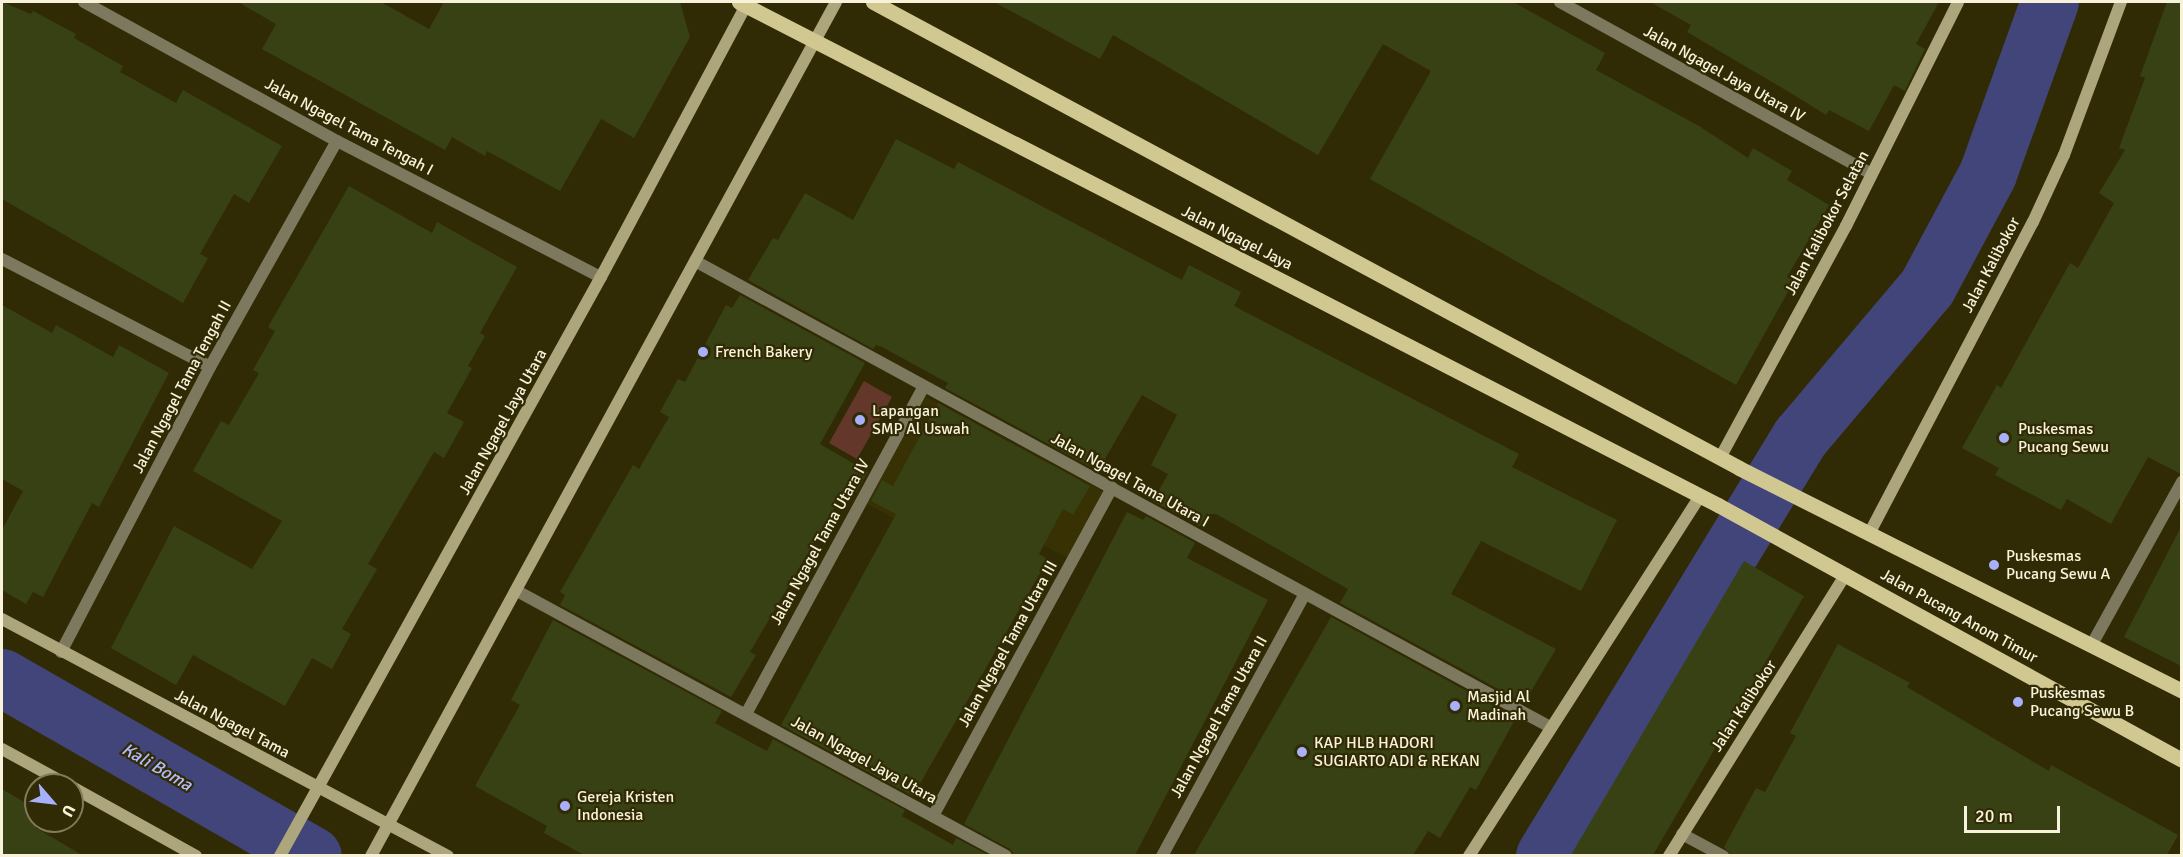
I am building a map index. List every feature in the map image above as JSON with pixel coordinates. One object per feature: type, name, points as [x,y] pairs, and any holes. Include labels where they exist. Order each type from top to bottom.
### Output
[{"type":"main road","name":"Jalan Ngagel Jaya","points":[[873,2],[1739,468]]},
{"type":"main road","name":"Jalan Ngagel Jaya","points":[[744,3],[815,42],[1718,506]]},
{"type":"main road","name":"Jalan Pucang Anom Timur","points":[[1739,468],[2181,692]]},
{"type":"main road","name":"Jalan Pucang Anom Timur","points":[[1718,506],[1795,546],[2181,760]]},
{"type":"street","name":"Jalan Ngagel Tama Tengah I","points":[[84,2],[337,141],[601,278]]},
{"type":"street","points":[[372,854],[836,2]]},
{"type":"street","name":"Jalan Ngagel Jaya Utara IV","points":[[1560,2],[1871,174]]},
{"type":"street","name":"Jalan Kalibokor Selatan","points":[[1720,458],[1871,174],[1958,2]]},
{"type":"street","name":"Jalan Kalibokor","points":[[1869,534],[2037,212],[2064,155],[2121,2]]},
{"type":"street","name":"Jalan Ngagel Jaya Utara","points":[[280,855],[320,789],[601,278],[744,3]]},
{"type":"street","name":"Jalan Ngagel Tama Tengah II","points":[[61,652],[210,367],[337,141]]},
{"type":"street","points":[[2,259],[210,367]]},
{"type":"street","name":"Jalan Ngagel Tama Utara I","points":[[695,261],[1550,727]]},
{"type":"street","name":"Jalan Ngagel Tama Utara IV","points":[[746,714],[924,386]]},
{"type":"street","points":[[2091,646],[2181,482]]},
{"type":"street","name":"Jalan Ngagel Tama Utara III","points":[[933,816],[1112,488]]},
{"type":"street","points":[[1469,855],[1700,496]]},
{"type":"street","name":"Jalan Kalibokor","points":[[1669,855],[1846,574]]},
{"type":"street","name":"Jalan Ngagel Jaya Utara","points":[[517,591],[1006,855]]},
{"type":"street","name":"Jalan Ngagel Tama Utara II","points":[[1162,855],[1305,594]]},
{"type":"street","name":"Jalan Ngagel Tama","points":[[2,619],[448,855]]},
{"type":"street","points":[[2,749],[46,773]]},
{"type":"street","points":[[84,794],[196,855]]},
{"type":"street","points":[[1682,834],[1723,855]]},
{"type":"shaded area","name":"Lapangan SMP Al Uswah","points":[[864,381],[892,397],[857,459],[829,443]]},
{"type":"shaded area","points":[[924,396],[1106,493],[1071,560],[977,510],[955,551],[867,504]]},
{"type":"building","points":[[2,2],[31,14],[33,11],[76,34],[74,38],[123,66],[120,72],[176,103],[183,90],[282,146],[249,203],[234,194],[200,254],[208,258],[183,303],[2,199]]},
{"type":"building","points":[[238,2],[381,2],[429,29],[444,2],[680,2],[690,37],[634,138],[601,119],[560,191],[487,151],[485,156],[452,137],[445,150],[262,49],[276,24]]},
{"type":"building","points":[[994,2],[1513,2],[1605,53],[1596,70],[1699,126],[1748,158],[1753,148],[1792,171],[1787,180],[1829,205],[1787,277],[1794,281],[1736,385],[1370,179],[1431,71],[1383,44],[1318,155],[1113,35],[1100,59]]},
{"type":"building","points":[[1650,2],[1939,2],[1916,44],[1925,49],[1905,91],[1894,85],[1869,131],[1829,110],[1826,115],[1687,32],[1691,25]]},
{"type":"building","points":[[2167,2],[2181,2],[2181,474],[2148,457],[2111,524],[2067,499],[2061,510],[1995,475],[1999,468],[1962,448],[1997,385],[2001,388],[2070,263],[2078,268],[2114,203],[2099,193],[2125,150],[2119,148],[2145,78],[2140,76]]},
{"type":"building","points":[[896,139],[954,169],[958,162],[1182,280],[1189,265],[1241,292],[1234,306],[1519,454],[1512,467],[1617,520],[1581,591],[1481,541],[1451,594],[1556,649],[1524,703],[1340,603],[1348,589],[1216,514],[1210,514],[1203,528],[1153,501],[1168,474],[1151,465],[1177,415],[1142,395],[1098,471],[945,388],[948,383],[882,347],[876,345],[873,349],[748,280],[773,238],[778,240],[805,193],[853,220]]},
{"type":"building","points":[[349,186],[432,233],[437,222],[517,267],[480,333],[485,336],[468,366],[472,368],[447,413],[464,422],[444,458],[434,452],[368,564],[377,569],[342,629],[351,634],[332,669],[312,658],[285,706],[193,655],[176,685],[111,648],[174,526],[252,569],[282,521],[193,471],[221,421],[229,425],[259,373],[253,370],[275,331],[268,327]]},
{"type":"building","points":[[740,295],[865,363],[820,444],[868,472],[856,493],[846,488],[750,652],[756,655],[731,697],[560,605],[565,595],[560,592],[633,465],[639,469],[669,417],[660,412],[678,379],[685,382],[726,305],[732,308]]},
{"type":"building","points":[[2,305],[52,333],[56,325],[113,357],[119,345],[169,373],[99,507],[92,503],[43,597],[33,592],[26,604],[2,590],[2,530],[23,491],[2,479]]},
{"type":"building","points":[[938,403],[1090,486],[1073,515],[1063,509],[1039,554],[1048,559],[913,796],[781,725],[896,514],[871,501],[882,480],[893,486]]},
{"type":"building","points":[[1127,512],[1143,520],[1146,516],[1195,543],[1187,558],[1268,600],[1135,855],[1014,855],[1010,849],[964,824]]},
{"type":"building","points":[[2181,527],[2181,666],[2124,637]]},
{"type":"building","points":[[1744,561],[1804,596],[1653,855],[1571,855]]},
{"type":"building","points":[[1331,617],[1516,718],[1476,790],[1470,787],[1440,838],[1428,831],[1413,855],[1194,855]]},
{"type":"building","points":[[553,620],[722,711],[715,723],[767,751],[773,739],[905,810],[902,816],[953,845],[956,838],[988,855],[584,855],[544,833],[547,826],[475,786],[520,705],[511,700]]},
{"type":"building","points":[[1838,644],[1910,683],[1907,687],[2049,771],[2051,765],[2178,835],[2167,855],[1731,855],[1724,847],[1756,788],[1765,792],[1796,736],[1790,733]]},
{"type":"building","points":[[2,789],[24,802],[24,833],[45,833],[82,855],[2,855]]},
{"type":"waterway","points":[[1545,856],[1801,437],[1927,288],[1988,174],[2050,2]]},
{"type":"waterway","name":"Kali Boma","points":[[2,678],[313,856]]},
{"type":"place","name":"French Bakery","points":[[703,352]]},
{"type":"place","name":"Lapangan SMP Al Uswah","points":[[860,420]]},
{"type":"place","name":"Puskesmas Pucang Sewu","points":[[2004,438]]},
{"type":"place","name":"Puskesmas Pucang Sewu A","points":[[1994,565]]},
{"type":"place","name":"Puskesmas Pucang Sewu B","points":[[2018,702]]},
{"type":"place","name":"Masjid Al Madinah","points":[[1455,706]]},
{"type":"place","name":"KAP HLB HADORI SUGIARTO ADI & REKAN","points":[[1302,752]]},
{"type":"place","name":"Gereja Kristen Indonesia","points":[[565,806]]}]
